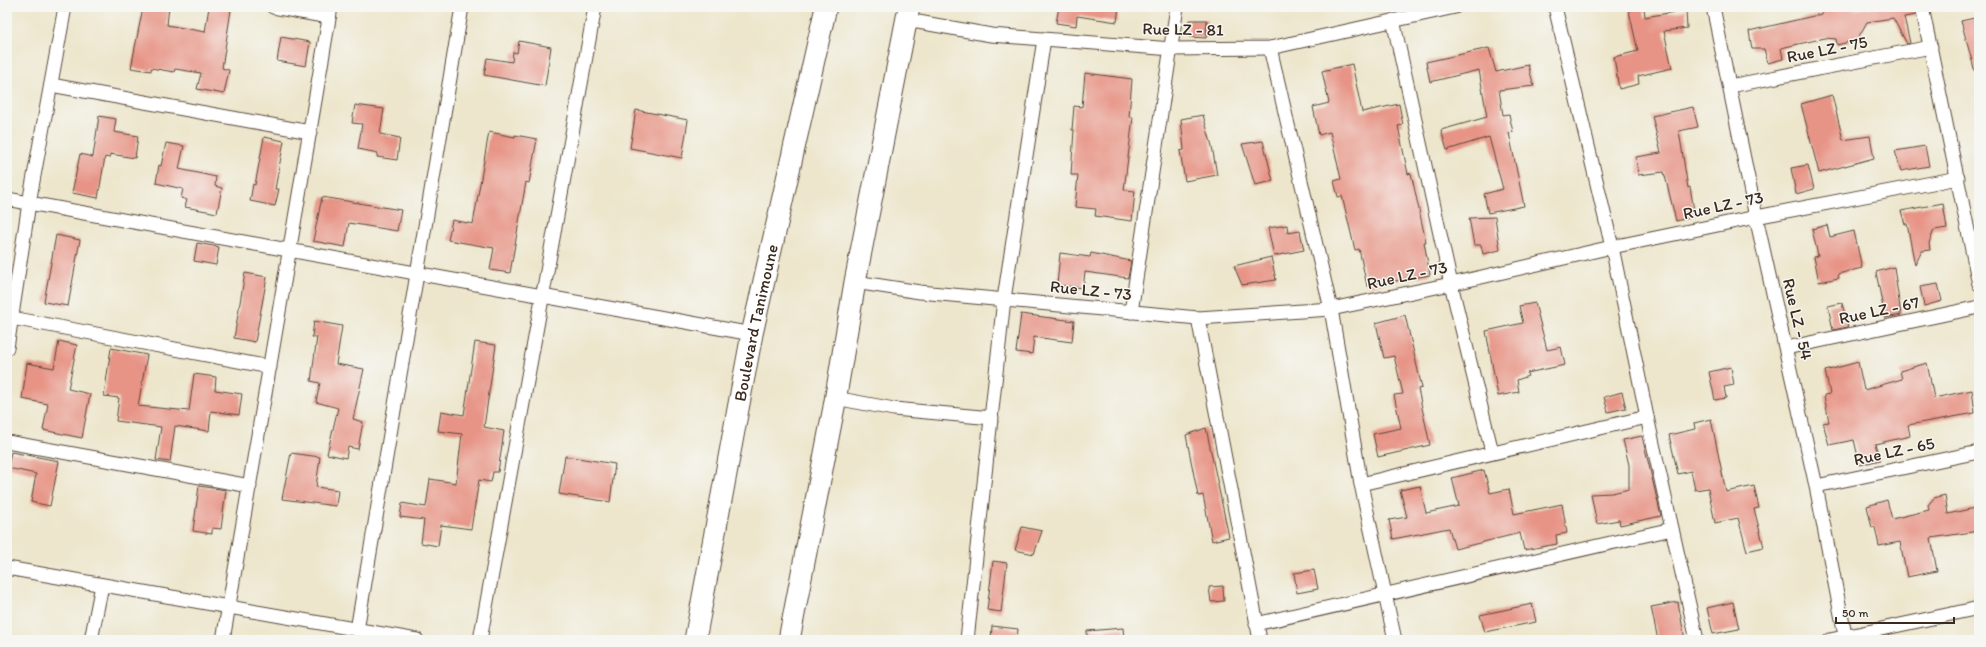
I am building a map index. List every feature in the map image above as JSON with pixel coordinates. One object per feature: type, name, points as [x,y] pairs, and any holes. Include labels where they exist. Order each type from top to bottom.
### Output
[{"type":"main road","name":"Boulevard Tanimoune","points":[[695,640],[752,334],[826,7]]},
{"type":"main road","points":[[789,640],[835,398],[855,282],[908,14]]},
{"type":"street","points":[[7,348],[29,203],[65,7]]},
{"type":"street","points":[[223,640],[230,607],[330,12],[273,7]]},
{"type":"street","points":[[357,630],[462,7]]},
{"type":"street","points":[[480,640],[595,7]]},
{"type":"street","points":[[1131,312],[1172,49],[1177,7]]},
{"type":"street","name":"Rue LZ - 81","points":[[908,14],[991,35],[1044,40],[1172,49],[1270,48],[1455,7]]},
{"type":"street","points":[[1556,7],[1612,247],[1647,418],[1697,640]]},
{"type":"street","name":"Rue LZ - 54","points":[[1713,7],[1756,217],[1816,486],[1845,638]]},
{"type":"street","points":[[1922,7],[1979,284]]},
{"type":"street","points":[[1393,20],[1451,284],[1492,452]]},
{"type":"street","points":[[967,640],[1004,299],[1044,40]]},
{"type":"street","name":"Rue LZ - 75","points":[[1730,86],[1931,47]]},
{"type":"street","points":[[1270,48],[1331,309],[1361,484],[1395,640]]},
{"type":"street","points":[[51,85],[310,132]]},
{"type":"street","name":"Rue LZ - 73","points":[[855,282],[920,292],[1198,318],[1331,309],[1451,284],[1612,247],[1756,217],[1958,178]]},
{"type":"street","points":[[7,199],[752,334]]},
{"type":"street","name":"Rue LZ - 67","points":[[1786,348],[1979,307]]},
{"type":"street","points":[[12,318],[270,367]]},
{"type":"street","points":[[1198,318],[1260,640]]},
{"type":"street","points":[[835,398],[894,409],[992,418]]},
{"type":"street","points":[[1361,484],[1492,452],[1647,418]]},
{"type":"street","points":[[7,442],[250,486]]},
{"type":"street","name":"Rue LZ - 65","points":[[1816,486],[1979,452]]},
{"type":"street","points":[[1256,624],[1672,530]]},
{"type":"street","points":[[7,568],[417,640]]},
{"type":"street","points":[[92,640],[102,585]]},
{"type":"street","points":[[1830,640],[1979,608]]},
{"type":"building","points":[[143,7],[169,7],[167,25],[205,32],[209,7],[231,10],[222,68],[229,70],[224,94],[197,89],[201,73],[175,69],[174,72],[151,68],[151,71],[131,68]]},
{"type":"building","points":[[1059,7],[1119,7],[1117,22],[1077,16],[1076,26],[1056,23]]},
{"type":"building","points":[[1628,7],[1644,7],[1645,17],[1686,10],[1687,28],[1664,31],[1672,68],[1638,76],[1639,84],[1619,89],[1614,57],[1638,51]]},
{"type":"building","points":[[1821,7],[1836,7],[1836,10],[1855,7],[1856,10],[1868,7],[1914,7],[1916,15],[1904,17],[1910,43],[1907,44],[1893,18],[1867,22],[1857,40],[1837,45],[1836,39],[1825,38],[1781,48],[1783,59],[1768,63],[1764,49],[1752,49],[1749,31],[1822,14]]},
{"type":"building","points":[[1979,17],[1979,72],[1975,72],[1961,21]]},
{"type":"building","points":[[1189,20],[1207,20],[1206,38],[1189,37]]},
{"type":"building","points":[[281,37],[310,42],[306,66],[277,61]]},
{"type":"building","points":[[519,41],[551,47],[545,86],[484,75],[487,58],[512,62],[513,52],[517,53]]},
{"type":"building","points":[[1489,48],[1496,72],[1528,65],[1534,86],[1499,90],[1503,115],[1509,114],[1513,132],[1509,133],[1524,206],[1488,213],[1484,194],[1503,189],[1489,137],[1447,150],[1441,130],[1487,117],[1479,70],[1430,82],[1426,62]]},
{"type":"building","points":[[1352,64],[1362,112],[1399,104],[1403,125],[1398,126],[1408,174],[1411,173],[1426,242],[1424,242],[1430,275],[1367,286],[1359,249],[1355,250],[1342,196],[1338,197],[1334,181],[1341,179],[1330,132],[1319,135],[1313,107],[1329,103],[1322,71]]},
{"type":"building","points":[[1085,73],[1132,79],[1129,117],[1133,117],[1124,190],[1135,191],[1132,221],[1095,216],[1096,209],[1075,207],[1078,175],[1071,175],[1074,130],[1072,130],[1074,106],[1082,107]]},
{"type":"building","points":[[1832,95],[1843,140],[1870,136],[1874,158],[1819,173],[1801,104]]},
{"type":"building","points":[[355,105],[384,109],[380,134],[400,138],[397,160],[377,157],[378,153],[358,149],[362,124],[352,123]]},
{"type":"building","points":[[1693,107],[1698,127],[1679,131],[1688,188],[1690,187],[1695,216],[1676,221],[1664,172],[1638,175],[1636,157],[1661,153],[1652,116]]},
{"type":"building","points":[[636,110],[688,120],[682,158],[630,148]]},
{"type":"building","points":[[1203,115],[1212,146],[1217,175],[1185,181],[1180,151],[1184,150],[1181,119]]},
{"type":"building","points":[[99,116],[116,119],[114,132],[138,136],[135,158],[110,154],[110,158],[105,157],[98,198],[72,193],[80,154],[93,157]]},
{"type":"building","points":[[489,132],[537,139],[529,183],[526,182],[510,273],[490,270],[494,248],[448,240],[452,220],[473,224]]},
{"type":"building","points":[[264,137],[284,141],[275,189],[279,189],[275,206],[250,201],[253,184],[255,185]]},
{"type":"building","points":[[1263,141],[1273,181],[1255,185],[1242,144]]},
{"type":"building","points":[[166,143],[184,146],[179,169],[216,177],[215,186],[222,188],[217,213],[185,207],[187,200],[181,198],[183,189],[156,183],[159,165],[161,166]]},
{"type":"building","points":[[1925,146],[1929,166],[1901,171],[1895,151]]},
{"type":"building","points":[[1808,165],[1814,189],[1796,194],[1791,168]]},
{"type":"building","points":[[322,197],[401,210],[397,231],[349,223],[345,247],[313,241]]},
{"type":"building","points":[[1943,203],[1947,228],[1934,230],[1929,243],[1930,250],[1922,251],[1915,265],[1907,224],[1905,224],[1901,211]]},
{"type":"building","points":[[1495,217],[1500,250],[1483,254],[1481,245],[1474,245],[1469,218]]},
{"type":"building","points":[[1287,225],[1288,233],[1300,231],[1304,250],[1274,256],[1268,228]]},
{"type":"building","points":[[1827,225],[1830,237],[1854,231],[1862,268],[1838,274],[1839,278],[1819,282],[1814,257],[1818,256],[1812,229]]},
{"type":"building","points":[[56,235],[80,240],[68,306],[44,302]]},
{"type":"building","points":[[197,243],[219,247],[216,265],[194,261]]},
{"type":"building","points":[[1060,253],[1090,257],[1091,253],[1131,261],[1128,278],[1085,272],[1083,288],[1057,285]]},
{"type":"building","points":[[1271,257],[1276,280],[1242,285],[1234,266]]},
{"type":"building","points":[[1894,267],[1901,315],[1885,318],[1876,272]]},
{"type":"building","points":[[245,273],[267,277],[255,342],[234,338]]},
{"type":"building","points":[[1938,284],[1942,301],[1924,306],[1920,287]]},
{"type":"building","points":[[1535,303],[1547,350],[1561,347],[1565,365],[1527,373],[1528,376],[1517,380],[1519,392],[1498,396],[1486,331],[1523,323],[1519,306]]},
{"type":"building","points":[[1842,303],[1848,327],[1833,330],[1828,306]]},
{"type":"building","points":[[1021,314],[1074,321],[1072,342],[1034,337],[1032,354],[1016,352]]},
{"type":"building","points":[[1405,315],[1422,388],[1418,389],[1430,445],[1378,457],[1373,434],[1401,428],[1394,395],[1403,394],[1394,356],[1384,358],[1376,323]]},
{"type":"building","points":[[314,321],[342,326],[336,364],[364,369],[353,419],[363,422],[358,449],[348,447],[346,458],[327,454],[338,408],[316,402],[320,383],[311,381],[317,337],[312,337]]},
{"type":"building","points":[[59,341],[77,345],[68,389],[90,394],[82,438],[43,430],[48,404],[22,399],[27,363],[54,368]]},
{"type":"building","points":[[475,342],[496,345],[484,427],[504,431],[498,472],[493,472],[491,482],[479,480],[471,529],[441,525],[438,546],[421,543],[424,520],[400,517],[402,503],[426,507],[430,479],[456,483],[462,434],[438,431],[441,411],[464,415]]},
{"type":"building","points":[[111,348],[147,355],[138,406],[189,411],[194,374],[216,377],[215,390],[242,394],[239,415],[211,411],[209,431],[175,426],[170,462],[156,460],[161,427],[116,421],[119,398],[104,396]]},
{"type":"building","points":[[1858,362],[1864,390],[1902,379],[1900,371],[1927,363],[1934,398],[1972,390],[1975,413],[1908,425],[1910,436],[1875,444],[1880,460],[1860,465],[1854,440],[1829,445],[1823,423],[1829,422],[1824,395],[1830,394],[1825,371]]},
{"type":"building","points":[[1731,367],[1734,385],[1724,387],[1726,398],[1715,400],[1709,372]]},
{"type":"building","points":[[1622,392],[1626,408],[1608,412],[1604,397]]},
{"type":"building","points":[[1711,419],[1726,492],[1754,486],[1759,508],[1754,509],[1764,547],[1747,551],[1738,518],[1715,523],[1708,488],[1695,490],[1691,471],[1678,474],[1669,435],[1695,429],[1694,423]]},
{"type":"building","points":[[1206,428],[1229,537],[1212,541],[1203,495],[1198,496],[1186,435]]},
{"type":"building","points":[[1642,436],[1661,516],[1620,525],[1619,520],[1597,524],[1591,494],[1612,493],[1629,489],[1629,465],[1623,440]]},
{"type":"building","points":[[11,452],[59,461],[50,506],[31,502],[36,474],[8,468]]},
{"type":"building","points":[[291,453],[320,457],[316,487],[338,490],[336,506],[282,499]]},
{"type":"building","points":[[565,456],[615,464],[610,502],[559,494]]},
{"type":"building","points":[[1484,470],[1490,493],[1509,489],[1514,514],[1562,504],[1567,533],[1556,535],[1557,544],[1524,550],[1520,533],[1455,549],[1449,528],[1393,539],[1389,520],[1407,517],[1400,490],[1420,486],[1426,513],[1459,506],[1452,478]]},
{"type":"building","points":[[199,486],[226,490],[221,529],[212,528],[212,534],[193,531]]},
{"type":"building","points":[[1945,495],[1948,514],[1979,507],[1979,531],[1931,538],[1937,571],[1907,577],[1900,542],[1879,546],[1875,527],[1872,528],[1867,506],[1887,500],[1892,519],[1929,510],[1928,505],[1934,498]]},
{"type":"building","points":[[1022,527],[1042,531],[1034,554],[1015,550]]},
{"type":"building","points":[[993,561],[1007,563],[1001,612],[987,610]]},
{"type":"building","points":[[1314,570],[1318,589],[1297,593],[1294,573]]},
{"type":"building","points":[[1223,586],[1224,601],[1211,602],[1209,587]]},
{"type":"building","points":[[1678,602],[1685,640],[1658,640],[1651,607]]},
{"type":"building","points":[[1733,602],[1739,629],[1713,634],[1707,608]]},
{"type":"building","points":[[1532,604],[1536,622],[1485,632],[1480,615]]},
{"type":"building","points":[[992,626],[1018,629],[1017,640],[991,640]]},
{"type":"building","points":[[1123,628],[1124,640],[1087,640],[1087,631]]}]
